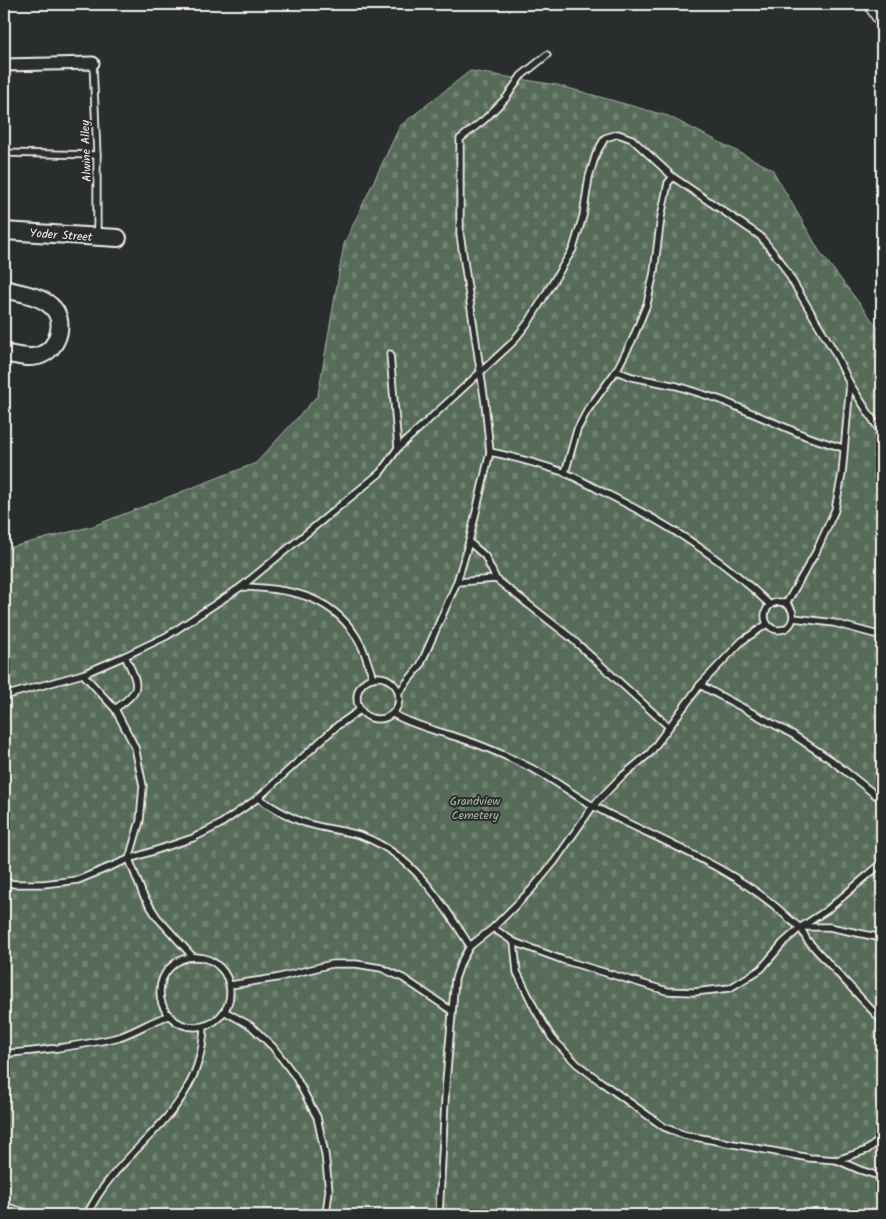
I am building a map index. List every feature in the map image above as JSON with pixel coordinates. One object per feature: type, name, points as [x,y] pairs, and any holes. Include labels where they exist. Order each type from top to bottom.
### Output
[{"type":"main road","points":[[874,4],[882,16]]},
{"type":"street","points":[[4,65],[93,63]]},
{"type":"street","name":"Yoder Street","points":[[4,231],[118,238]]},
{"type":"street","points":[[4,289],[44,301],[52,306],[59,316],[60,323],[57,340],[47,352],[29,357],[4,353]]},
{"type":"lane","points":[[399,692],[420,666],[457,582],[469,542],[490,452],[460,234],[460,139],[486,120],[506,98],[520,76],[548,55]]},
{"type":"lane","name":"Alwine Alley","points":[[93,63],[97,155],[97,238]]},
{"type":"lane","points":[[4,696],[83,674],[167,636],[241,587],[380,473],[398,448],[512,343],[530,320],[573,249],[583,216],[589,176],[596,154],[605,138],[618,134],[632,139],[673,177],[760,236],[782,262],[834,351],[850,384],[882,434]]},
{"type":"lane","points":[[4,152],[97,155]]},
{"type":"lane","points":[[565,473],[576,430],[587,411],[616,371],[632,341],[647,304],[654,272],[666,191],[668,183],[673,177]]},
{"type":"lane","points":[[390,354],[398,448]]},
{"type":"lane","points":[[616,371],[632,377],[677,386],[721,400],[808,437],[843,448]]},
{"type":"lane","points":[[786,604],[816,552],[835,510],[842,474],[850,384]]},
{"type":"lane","points":[[490,452],[518,458],[565,473],[629,505],[698,545],[739,576],[770,605]]},
{"type":"lane","points":[[469,542],[485,556],[496,579],[570,637],[669,726]]},
{"type":"lane","points":[[457,582],[496,579]]},
{"type":"lane","points":[[241,587],[282,590],[313,598],[327,606],[344,620],[361,645],[373,678]]},
{"type":"lane","points":[[781,602],[786,604],[792,610],[794,618],[790,626],[782,630],[774,629],[767,624],[766,611],[770,605],[781,602]]},
{"type":"lane","points":[[794,618],[834,623],[882,636]]},
{"type":"lane","points":[[439,1215],[452,1011],[456,980],[461,962],[470,946],[493,928],[531,890],[556,861],[592,806],[620,778],[650,753],[700,684],[742,641],[767,624]]},
{"type":"lane","points":[[115,709],[133,695],[137,687],[136,678],[125,656]]},
{"type":"lane","points":[[83,674],[115,709],[135,747],[143,786],[140,821],[129,859],[143,895],[157,917],[192,957]]},
{"type":"lane","points":[[373,678],[388,680],[393,683],[399,692],[399,704],[393,714],[385,719],[367,716],[360,710],[357,700],[359,690],[364,682],[373,678]]},
{"type":"lane","points":[[700,684],[792,734],[831,760],[882,800]]},
{"type":"lane","points":[[4,882],[44,884],[78,880],[129,859],[193,838],[219,825],[258,798],[337,726],[360,710]]},
{"type":"lane","points":[[393,714],[404,720],[481,746],[537,771],[592,806],[726,872],[772,902],[787,917],[801,927],[807,940],[882,1022]]},
{"type":"lane","points":[[258,798],[281,812],[305,823],[362,836],[387,848],[407,863],[429,886],[470,946]]},
{"type":"lane","points":[[493,928],[514,942],[563,960],[667,991],[694,992],[730,988],[761,969],[783,942],[801,927],[827,910],[882,863]]},
{"type":"lane","points":[[801,927],[829,927],[882,938]]},
{"type":"lane","points":[[514,942],[517,972],[552,1038],[577,1064],[664,1127],[684,1135],[810,1158],[837,1160],[882,1178]]},
{"type":"lane","points":[[192,957],[208,960],[218,966],[226,975],[230,985],[229,999],[224,1011],[214,1022],[204,1026],[189,1027],[178,1023],[168,1016],[162,1006],[160,994],[161,982],[166,972],[174,963],[192,957]]},
{"type":"lane","points":[[230,985],[276,978],[332,964],[356,964],[382,968],[403,978],[452,1011]]},
{"type":"lane","points":[[224,1011],[251,1026],[273,1047],[295,1076],[317,1117],[325,1154],[329,1190],[326,1215]]},
{"type":"lane","points":[[4,1053],[19,1053],[100,1041],[143,1028],[156,1019],[168,1016]]},
{"type":"lane","points":[[87,1215],[94,1200],[109,1178],[158,1130],[181,1101],[197,1067],[203,1044],[204,1026]]},
{"type":"lane","points":[[837,1160],[867,1150],[882,1138]]},
{"type":"lane","points":[[4,1206],[33,1215]]},
{"type":"green space","name":"Grandview Cemetery","points":[[470,71],[557,85],[668,116],[772,169],[820,252],[882,333],[882,1215],[4,1215],[4,549],[93,526],[256,463],[318,395],[344,244],[400,126]]}]
